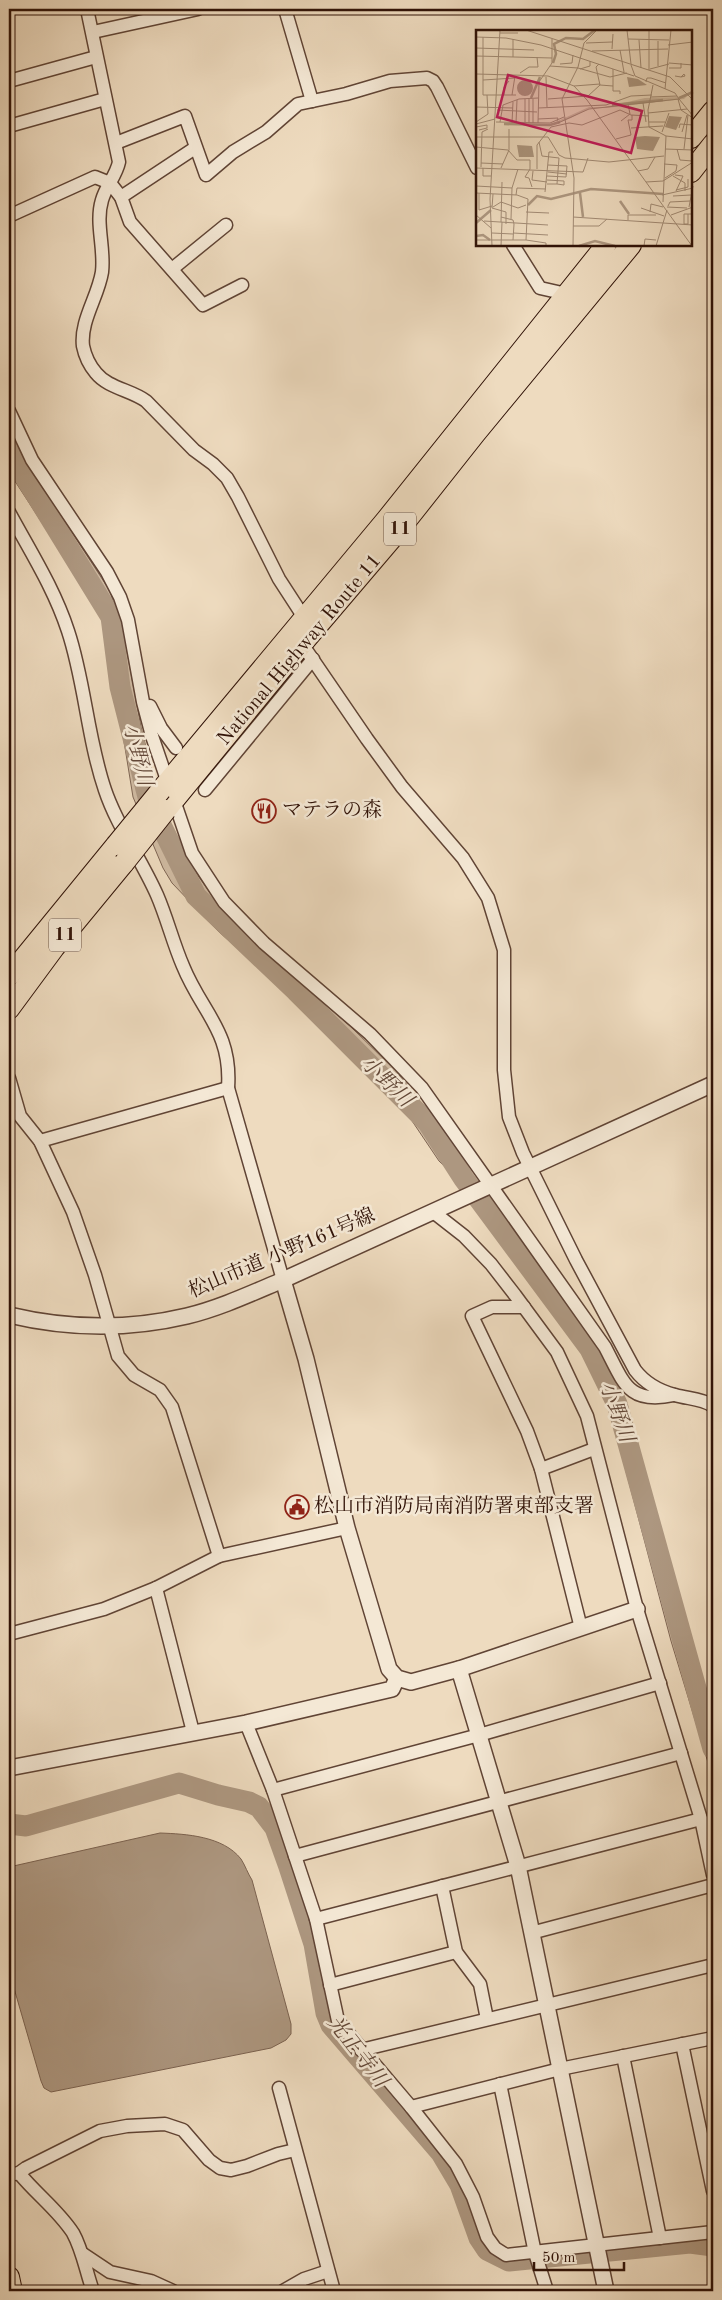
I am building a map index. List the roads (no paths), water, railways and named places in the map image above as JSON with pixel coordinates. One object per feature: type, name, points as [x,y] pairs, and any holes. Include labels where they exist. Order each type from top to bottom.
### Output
[{"type":"highway","points":[[692,137],[713,111]]},
{"type":"highway","points":[[692,171],[713,144]]},
{"type":"highway","name":"National Highway Route 11","points":[[167,796],[308,651],[399,530],[475,434],[577,296],[605,246]]},
{"type":"highway","name":"National Highway Route 11","points":[[9,976],[120,854],[167,796],[303,616],[577,296],[630,246]]},
{"type":"highway","name":"National Highway Route 11","points":[[9,1009],[120,854]]},
{"type":"highway","points":[[9,2278],[12,2291]]},
{"type":"street","points":[[87,9],[119,162],[116,173],[102,198],[99,213],[102,273],[83,334],[86,358],[98,376],[107,383],[138,395],[146,401],[194,450],[213,464],[227,478],[279,579],[303,616],[308,651],[378,755],[402,787],[463,858],[488,898],[504,950],[504,1070],[510,1117],[530,1168],[576,1260],[635,1370],[644,1381],[674,1395],[705,1401],[713,1406]]},
{"type":"street","points":[[93,32],[198,9]]},
{"type":"street","points":[[285,9],[312,101]]},
{"type":"street","points":[[9,81],[96,57]]},
{"type":"street","points":[[116,143],[185,116],[206,175],[233,152],[266,132],[298,104],[346,94],[390,81],[428,78],[437,87],[452,122],[476,166]]},
{"type":"street","points":[[9,126],[105,99]]},
{"type":"street","points":[[121,197],[195,148]]},
{"type":"street","points":[[9,216],[95,177],[110,183],[121,197],[130,222],[203,305],[242,285]]},
{"type":"street","points":[[172,269],[226,226]]},
{"type":"street","points":[[514,246],[540,288],[577,296]]},
{"type":"street","points":[[9,412],[32,460],[107,572],[120,597],[128,620],[143,702],[167,796],[192,853],[224,902],[264,943],[377,1040],[422,1088],[488,1187],[605,1347],[625,1384],[632,1392],[645,1397],[662,1398],[674,1395]]},
{"type":"street","points":[[9,512],[56,599],[66,623],[76,658],[98,768],[109,801],[157,896],[184,968],[217,1026],[230,1066],[228,1088],[306,1359],[347,1528],[389,1669],[398,1678],[411,1682],[459,1669],[637,1609]]},
{"type":"street","points":[[206,790],[308,651]]},
{"type":"street","points":[[143,702],[149,705],[160,728],[176,748]]},
{"type":"street","points":[[9,1078],[20,1116],[40,1141],[73,1212],[95,1275],[118,1356],[134,1375],[160,1390],[172,1408],[219,1556]]},
{"type":"street","name":"松山市道 小野161号線","points":[[9,1316],[40,1323],[109,1327],[150,1324],[188,1316],[222,1305],[283,1280],[713,1084]]},
{"type":"street","points":[[40,1141],[228,1088]]},
{"type":"street","points":[[432,1211],[464,1236],[491,1264],[524,1307],[557,1352],[586,1416],[637,1609],[701,1819],[713,1875]]},
{"type":"street","points":[[524,1307],[492,1307],[472,1316],[527,1431],[540,1469],[580,1628]]},
{"type":"street","points":[[540,1469],[594,1449]]},
{"type":"street","points":[[9,1634],[104,1609],[156,1588],[219,1556],[347,1528]]},
{"type":"street","points":[[156,1588],[193,1732]]},
{"type":"street","points":[[459,1669],[518,1866],[606,2291]]},
{"type":"street","points":[[9,1768],[246,1723],[392,1689],[398,1678]]},
{"type":"street","points":[[272,1790],[479,1735],[660,1683]]},
{"type":"street","points":[[246,1723],[272,1790],[316,1919],[338,2021],[360,2050],[411,2107],[456,2164],[473,2197],[487,2237],[495,2248],[506,2255],[713,2232]]},
{"type":"street","points":[[295,1856],[681,1752]]},
{"type":"street","points":[[316,1919],[701,1819]]},
{"type":"street","points":[[532,1933],[713,1885]]},
{"type":"street","points":[[442,1886],[456,1952],[480,1984],[487,2019]]},
{"type":"street","points":[[330,1984],[456,1952]]},
{"type":"street","points":[[360,2050],[713,1965]]},
{"type":"street","points":[[411,2107],[560,2069],[713,2038]]},
{"type":"street","points":[[682,2044],[713,2191]]},
{"type":"street","points":[[622,2056],[660,2238]]},
{"type":"street","points":[[500,2084],[535,2252],[547,2291]]},
{"type":"street","points":[[279,2088],[334,2291]]},
{"type":"street","points":[[93,2291],[85,2270],[83,2254],[72,2233],[55,2209],[14,2174],[100,2131],[127,2126],[165,2124],[183,2130],[209,2160],[220,2168],[231,2170],[295,2150]]},
{"type":"street","points":[[83,2254],[110,2272],[151,2281],[174,2291]]},
{"type":"street","points":[[283,2291],[304,2280],[328,2271]]},
{"type":"waterway","name":"小野川","points":[[9,451],[111,617],[120,687],[149,801],[196,896],[296,991],[428,1123],[464,1179],[590,1349],[617,1404],[713,1749]]},
{"type":"waterway","name":"光正寺川","points":[[9,1824],[26,1826],[179,1783],[249,1802],[259,1807],[275,1828],[289,1867],[314,1944],[326,2013],[331,2025],[441,2153],[460,2185],[479,2238],[487,2250],[509,2261],[690,2243],[713,2246]]},
{"type":"place","name":"マテラの森","points":[[264,811]]},
{"type":"place","name":"松山市消防局南消防署東部支署","points":[[297,1507]]}]
